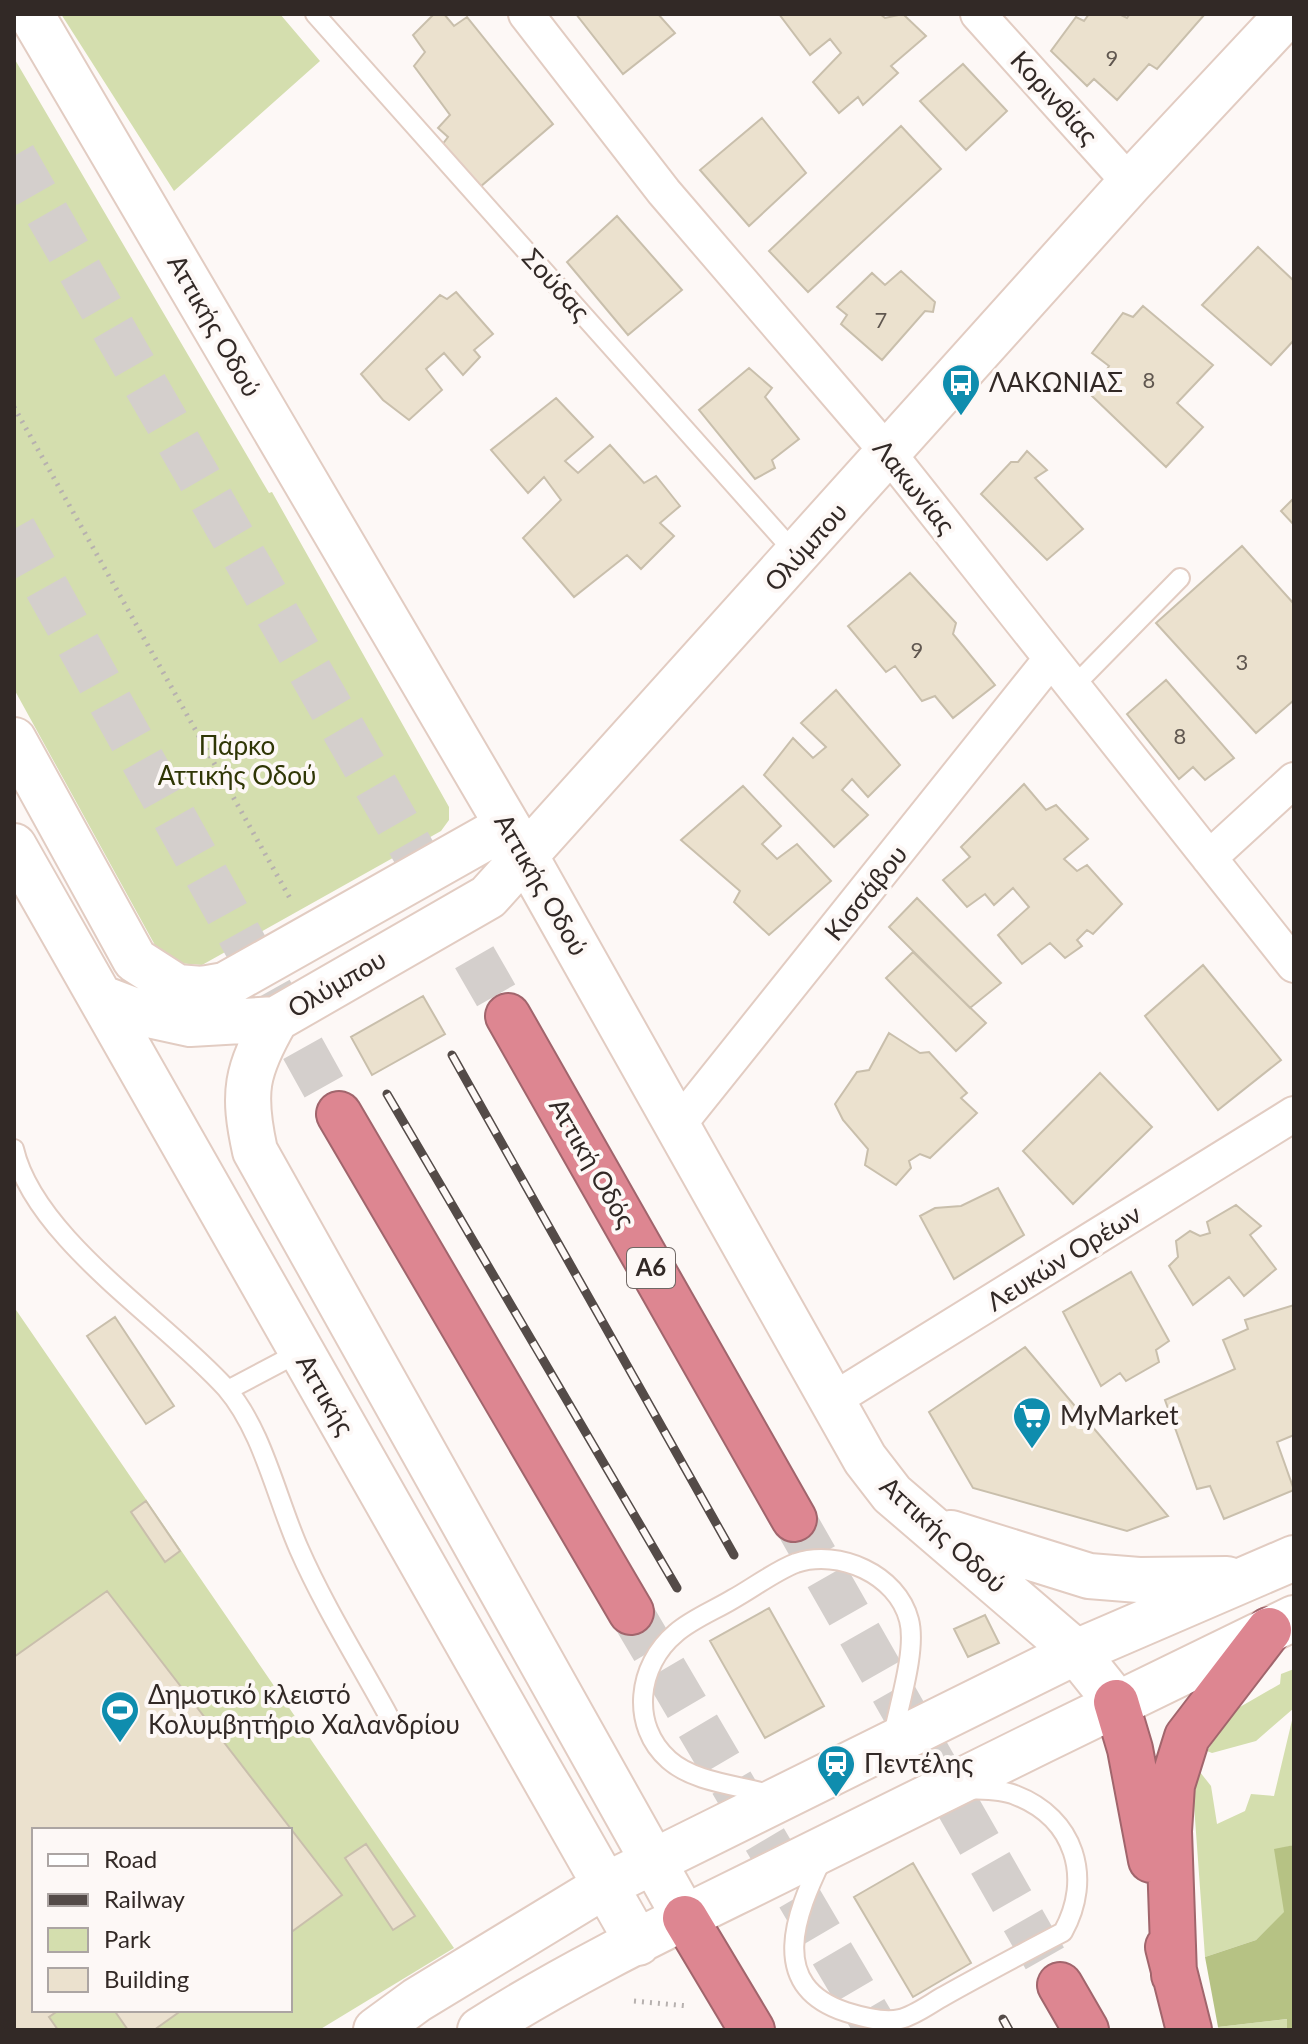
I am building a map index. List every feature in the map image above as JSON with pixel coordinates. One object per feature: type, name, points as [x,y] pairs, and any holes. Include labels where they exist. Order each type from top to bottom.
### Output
[{"type":"highway","name":"Αττική Οδός","points":[[508,1016],[794,1519]]},
{"type":"highway","points":[[339,1114],[631,1612]]},
{"type":"highway","points":[[1174,1975],[1169,1831],[1172,1785],[1187,1737],[1282,1624]]},
{"type":"highway","points":[[1116,1702],[1130,1749],[1174,1975],[1189,2030]]},
{"type":"highway","points":[[685,1918],[752,2030]]},
{"type":"highway","points":[[1060,1985],[1086,2030]]},
{"type":"main road","name":"Αττικής Οδού","points":[[31,14],[679,1124],[876,1476],[925,1524],[1076,1652],[1116,1702]]},
{"type":"main road","name":"Ολύμπου","points":[[276,1019],[488,897],[516,842],[798,556],[1130,183],[1288,14]]},
{"type":"main road","points":[[14,740],[135,960],[155,976],[177,987],[202,989],[225,985],[311,936],[516,842]]},
{"type":"main road","name":"Αττικής","points":[[14,846],[638,1943]]},
{"type":"main road","points":[[102,998],[154,1017],[190,1024],[276,1019],[248,1077],[247,1117],[255,1151],[685,1918]]},
{"type":"main road","points":[[300,1352],[351,1326]]},
{"type":"main road","points":[[925,1524],[1089,1576],[1139,1580],[1250,1578]]},
{"type":"main road","points":[[376,2030],[417,2000],[606,1885],[654,1860],[1076,1652],[1294,1558]]},
{"type":"main road","points":[[480,2030],[523,2003],[685,1918],[1116,1702],[1282,1624]]},
{"type":"street","name":"Λακωνίας","points":[[526,14],[664,192],[889,454],[1294,965]]},
{"type":"street","name":"Κορινθίας","points":[[978,14],[1130,183]]},
{"type":"street","name":"Κισσάβου","points":[[679,1124],[1051,659]]},
{"type":"street","points":[[1209,858],[1294,780]]},
{"type":"street","name":"Λευκών Ορέων","points":[[833,1400],[1294,1114]]},
{"type":"lane","name":"Σούδας","points":[[315,14],[798,556]]},
{"type":"lane","points":[[1074,686],[1180,578]]},
{"type":"lane","points":[[14,1149],[28,1188],[56,1224],[228,1390],[254,1436],[299,1550],[388,1715]]},
{"type":"lane","points":[[228,1390],[300,1352]]},
{"type":"lane","points":[[782,1798],[695,1776],[669,1760],[651,1736],[641,1703],[648,1669],[659,1650],[677,1632],[795,1564],[820,1559],[851,1563],[876,1576],[895,1593],[909,1620],[909,1651],[892,1743]]},
{"type":"lane","points":[[828,1846],[797,1916],[794,1959],[810,1992],[831,2007],[866,2019],[901,2019],[1063,1932],[1075,1910],[1079,1884],[1077,1860],[1068,1840],[1047,1813],[1014,1794],[947,1787]]},
{"type":"path","points":[[14,407],[311,936]]},
{"type":"path","points":[[634,2001],[658,2000],[698,2009]]},
{"type":"green space","points":[[61,14],[280,14],[320,61],[174,191]]},
{"type":"green space","name":"Πάρκο Αττικής Οδού","points":[[14,58],[269,493],[272,492],[449,807],[449,820],[441,831],[202,965],[176,963],[156,947],[14,689]]},
{"type":"green space","points":[[14,1307],[454,1948],[319,2030],[14,2030]]},
{"type":"green space","points":[[1294,1669],[1294,1708],[1256,1741],[1212,1753],[1207,1751],[1233,1711],[1280,1684],[1281,1674]]},
{"type":"green space","points":[[1294,1712],[1294,1845],[1275,1850],[1285,1912],[1256,1940],[1205,1957],[1193,1791],[1196,1767],[1211,1786],[1217,1824],[1245,1811],[1251,1794],[1274,1796]]},
{"type":"green space","points":[[1294,1845],[1294,2030],[1287,2030],[1287,2019],[1218,2027],[1205,1957],[1256,1940],[1284,1912],[1274,1849]]},
{"type":"green space","points":[[1288,2019],[1287,2030],[1219,2030],[1218,2027]]},
{"type":"building","points":[[434,14],[444,14],[454,26],[467,17],[553,124],[480,187],[442,145],[448,137],[438,128],[450,115],[414,66],[425,52],[413,35]]},
{"type":"building","points":[[576,14],[658,14],[675,33],[623,74]]},
{"type":"building","points":[[779,14],[880,14],[885,18],[903,14],[926,36],[891,66],[898,73],[863,105],[858,97],[839,113],[813,82],[841,53],[830,39],[810,55]]},
{"type":"building","points":[[1089,14],[1119,14],[1127,18],[1130,14],[1205,14],[1157,69],[1149,64],[1117,100],[1094,79],[1087,86],[1051,51],[1076,17],[1084,21]]},
{"type":"building","points":[[963,64],[1007,111],[966,150],[920,101]]},
{"type":"building","points":[[762,118],[806,173],[749,226],[700,170]]},
{"type":"building","points":[[901,126],[941,169],[808,292],[769,251]]},
{"type":"building","points":[[617,216],[682,290],[628,335],[567,262]]},
{"type":"building","points":[[1258,247],[1294,281],[1294,340],[1271,365],[1202,305]]},
{"type":"building","points":[[901,271],[935,302],[933,312],[925,311],[882,360],[841,324],[847,315],[837,307],[872,273],[885,285]]},
{"type":"building","points":[[456,292],[493,334],[474,350],[480,357],[463,375],[444,353],[426,369],[442,390],[409,420],[383,400],[361,374],[440,295],[447,299]]},
{"type":"building","points":[[1143,306],[1213,365],[1177,403],[1203,427],[1166,467],[1091,395],[1109,366],[1092,353],[1123,313],[1133,317]]},
{"type":"building","points":[[749,368],[772,388],[765,397],[799,439],[772,460],[775,468],[755,479],[699,410]]},
{"type":"building","points":[[556,398],[593,437],[565,461],[578,473],[610,445],[644,483],[656,476],[680,506],[660,523],[674,536],[641,569],[627,555],[574,597],[523,538],[561,500],[544,477],[528,493],[491,450]]},
{"type":"building","points":[[1027,451],[1047,470],[1035,478],[1083,529],[1047,560],[981,494],[1011,462],[1018,462]]},
{"type":"building","points":[[1294,498],[1294,525],[1281,511]]},
{"type":"building","points":[[1242,546],[1294,604],[1294,700],[1256,733],[1156,623]]},
{"type":"building","points":[[910,573],[956,623],[953,634],[995,685],[953,718],[935,696],[922,701],[895,666],[886,672],[848,626]]},
{"type":"building","points":[[1166,680],[1234,758],[1205,780],[1193,767],[1179,779],[1127,714]]},
{"type":"building","points":[[836,690],[900,765],[868,797],[852,779],[842,790],[868,815],[834,847],[764,775],[793,738],[813,758],[826,747],[801,723]]},
{"type":"building","points":[[1024,784],[1046,810],[1056,805],[1088,839],[1064,859],[1077,871],[1087,865],[1122,904],[1093,934],[1087,930],[1077,940],[1082,946],[1065,958],[1050,943],[1022,964],[998,935],[1029,907],[1013,888],[994,905],[985,894],[967,907],[943,880],[970,857],[961,847]]},
{"type":"building","points":[[743,786],[781,826],[762,844],[777,859],[797,844],[831,881],[769,935],[734,902],[740,891],[681,840]]},
{"type":"building","points":[[917,898],[1001,983],[970,1008],[889,927]]},
{"type":"building","points":[[913,952],[986,1023],[956,1051],[886,978]]},
{"type":"building","points":[[1203,965],[1281,1060],[1218,1110],[1145,1016]]},
{"type":"building","points":[[423,996],[445,1034],[372,1075],[351,1037]]},
{"type":"building","points":[[889,1033],[920,1053],[929,1052],[967,1093],[961,1098],[977,1113],[930,1158],[920,1154],[909,1161],[911,1168],[896,1185],[865,1165],[868,1149],[843,1120],[835,1104],[857,1072],[869,1070]]},
{"type":"building","points":[[1100,1073],[1152,1127],[1073,1204],[1023,1151]]},
{"type":"building","points":[[998,1188],[1024,1235],[954,1279],[920,1216],[935,1208],[961,1206]]},
{"type":"building","points":[[1236,1205],[1261,1226],[1250,1235],[1276,1269],[1244,1296],[1229,1277],[1193,1305],[1169,1266],[1178,1257],[1176,1241],[1190,1231],[1200,1236],[1210,1233],[1207,1222]]},
{"type":"building","points":[[1131,1272],[1169,1341],[1156,1350],[1159,1362],[1126,1381],[1120,1373],[1101,1386],[1063,1312]]},
{"type":"building","points":[[1294,1305],[1294,1435],[1277,1442],[1294,1490],[1224,1519],[1210,1486],[1197,1489],[1165,1400],[1235,1369],[1223,1340],[1248,1329],[1245,1320]]},
{"type":"building","points":[[115,1317],[174,1406],[146,1424],[87,1336]]},
{"type":"building","name":"MyMarket","points":[[1025,1347],[1168,1516],[1127,1531],[973,1488],[929,1412]]},
{"type":"building","points":[[146,1501],[180,1551],[165,1562],[131,1512]]},
{"type":"building","name":"Δημοτικό κλειστό Κολυμβητήριο Χαλανδρίου","points":[[107,1591],[290,1828],[32,1828],[32,2012],[56,2012],[49,2017],[58,2030],[14,2030],[14,1657]]},
{"type":"building","points":[[769,1608],[824,1706],[765,1738],[710,1641]]},
{"type":"building","points":[[985,1615],[999,1643],[968,1657],[954,1629]]},
{"type":"building","name":"Δημοτικό κλειστό Κολυμβητήριο Χαλανδρίου","points":[[292,1830],[342,1895],[292,1932]]},
{"type":"building","points":[[366,1844],[415,1916],[393,1930],[345,1858]]},
{"type":"building","points":[[913,1863],[971,1963],[913,1997],[854,1897]]},
{"type":"building","points":[[115,2012],[179,2012],[154,2030],[128,2030]]},
{"type":"tunnel","points":[[14,156],[508,1016]]},
{"type":"tunnel","points":[[14,529],[339,1114]]},
{"type":"tunnel","points":[[794,1519],[1060,1985]]},
{"type":"tunnel","points":[[631,1612],[877,2030]]},
{"type":"railway","points":[[452,1055],[734,1555]]},
{"type":"railway","points":[[387,1094],[677,1588]]},
{"type":"railway","points":[[1003,2019],[1009,2030]]},
{"type":"place","name":"ΛΑΚΩΝΙΑΣ","points":[[961,417]]},
{"type":"place","name":"MyMarket","points":[[1032,1450]]},
{"type":"place","name":"Δημοτικό κλειστό Κολυμβητήριο Χαλανδρίου","points":[[120,1744]]},
{"type":"place","name":"Πεντέλης","points":[[836,1798]]}]
